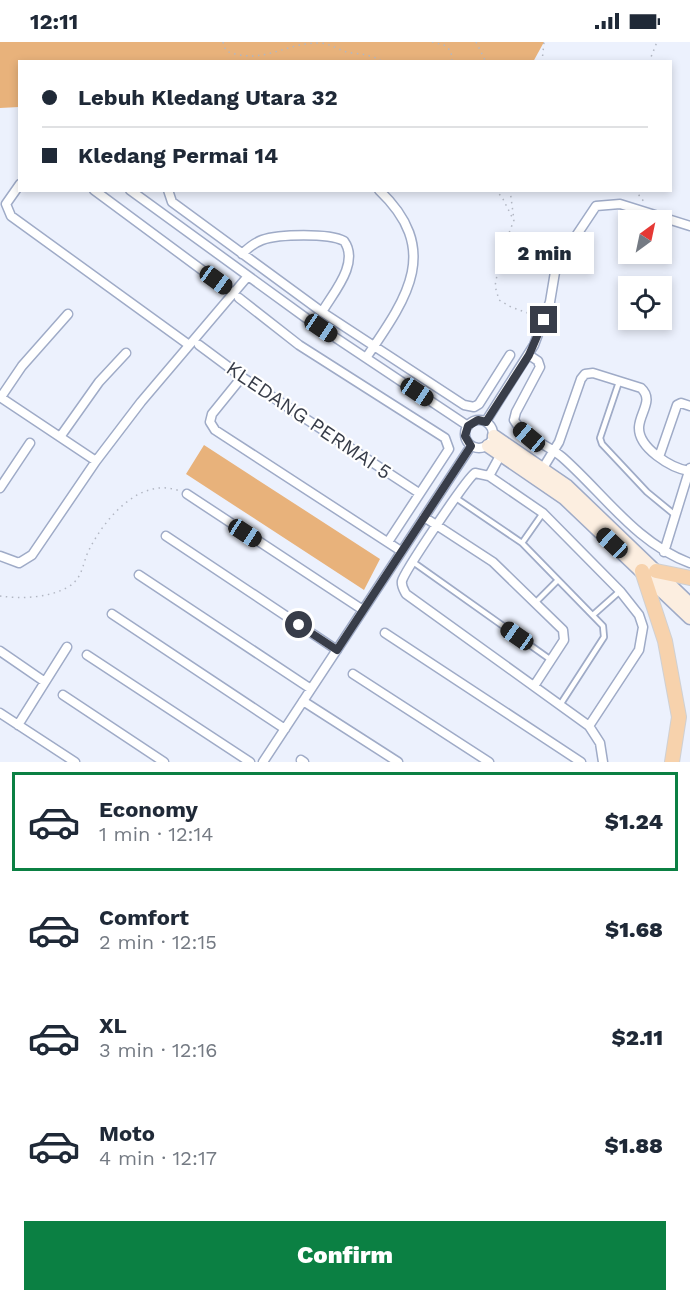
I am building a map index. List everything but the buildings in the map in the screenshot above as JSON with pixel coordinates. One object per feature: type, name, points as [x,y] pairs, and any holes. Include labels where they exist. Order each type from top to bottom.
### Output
[{"type":"highway","points":[[642,571],[665,641],[680,717],[672,762]]},
{"type":"highway","points":[[656,571],[690,578]]},
{"type":"main road","points":[[491,441],[501,454],[564,498],[690,618]]},
{"type":"main road","points":[[491,441],[543,468],[567,486],[690,604]]},
{"type":"street","points":[[18,187],[6,204],[11,216],[189,345]]},
{"type":"street","points":[[97,192],[299,345],[445,438],[449,448],[388,542]]},
{"type":"street","points":[[133,192],[248,276],[468,426]]},
{"type":"street","points":[[169,192],[172,202],[322,312],[469,407],[479,404],[510,355]]},
{"type":"street","points":[[366,358],[404,296],[414,260],[414,242],[406,221],[381,192]]},
{"type":"street","points":[[486,422],[529,355],[544,320],[556,266],[596,206],[620,204],[690,226]]},
{"type":"street","points":[[242,254],[262,240],[274,238],[330,236],[344,242],[351,254],[349,264],[322,312]]},
{"type":"street","points":[[0,556],[11,562],[19,563],[28,560],[96,461],[189,345],[236,296],[248,276]]},
{"type":"street","points":[[68,314],[22,366],[1,397],[96,461]]},
{"type":"street","name":"KLEDANG PERMAI 5","points":[[199,345],[242,377],[419,493]]},
{"type":"street","points":[[60,437],[99,382],[126,352]]},
{"type":"street","points":[[529,355],[538,361],[539,374],[520,402],[514,420],[529,437],[554,451],[641,535],[664,552],[690,564]]},
{"type":"street","points":[[543,468],[566,426],[581,379],[585,374],[593,373],[641,388],[648,399],[639,428],[641,436],[659,457],[673,467],[690,470],[664,552]]},
{"type":"street","points":[[242,377],[212,414],[210,422],[215,430],[401,551]]},
{"type":"street","points":[[659,457],[677,405],[681,403],[690,406]]},
{"type":"street","points":[[478,420],[486,422],[492,428],[491,441],[479,448],[471,446],[465,436],[468,426],[478,420]]},
{"type":"street","points":[[0,488],[30,444]]},
{"type":"street","points":[[263,762],[471,446]]},
{"type":"street","points":[[489,476],[501,454]]},
{"type":"street","points":[[589,726],[639,650],[643,638],[639,615],[620,591],[543,513],[489,476],[481,473],[471,476],[402,580],[406,594],[589,726],[600,743],[603,762]]},
{"type":"street","points":[[187,494],[363,610]]},
{"type":"street","points":[[424,517],[493,562],[537,602],[565,635],[534,686]]},
{"type":"street","points":[[166,536],[337,650]]},
{"type":"street","points":[[139,575],[311,690]]},
{"type":"street","points":[[112,614],[285,729]]},
{"type":"street","points":[[385,633],[581,762]]},
{"type":"street","points":[[18,725],[67,647]]},
{"type":"street","points":[[0,651],[45,682]]},
{"type":"street","points":[[87,655],[250,762]]},
{"type":"street","points":[[353,674],[489,762]]},
{"type":"street","points":[[63,694],[164,762]]},
{"type":"street","points":[[303,701],[398,762]]},
{"type":"street","points":[[0,713],[75,762]]},
{"type":"lane","points":[[619,381],[600,438],[602,444],[647,492],[675,515]]},
{"type":"lane","points":[[456,498],[522,543],[603,626],[604,637],[560,705]]},
{"type":"lane","points":[[522,543],[543,513]]},
{"type":"lane","points":[[413,562],[551,660]]},
{"type":"lane","points":[[537,602],[558,580]]},
{"type":"lane","points":[[593,615],[620,591]]},
{"type":"path","points":[[223,42],[226,51],[242,57],[261,57],[279,53],[286,48],[320,43],[335,46],[349,53],[364,53],[379,60]]},
{"type":"path","points":[[432,42],[444,45],[451,51],[452,60]]},
{"type":"path","points":[[476,42],[485,60]]},
{"type":"path","points":[[542,60],[544,42]]},
{"type":"path","points":[[651,60],[657,42]]},
{"type":"path","points":[[497,192],[514,220]]},
{"type":"path","points":[[510,192],[514,220],[501,254],[495,286],[499,300],[544,320]]},
{"type":"path","points":[[0,596],[43,596],[67,588],[84,569],[89,550],[99,532],[131,498],[146,490],[175,489],[187,494]]},
{"type":"shaded area","points":[[0,42],[544,42],[534,60],[18,60],[18,107],[0,108]]},
{"type":"shaded area","points":[[204,445],[380,559],[364,590],[186,474]]},
{"type":"route","points":[[299,625],[337,650],[471,446],[466,440],[466,429],[474,421],[486,422],[529,355],[544,320]]}]
